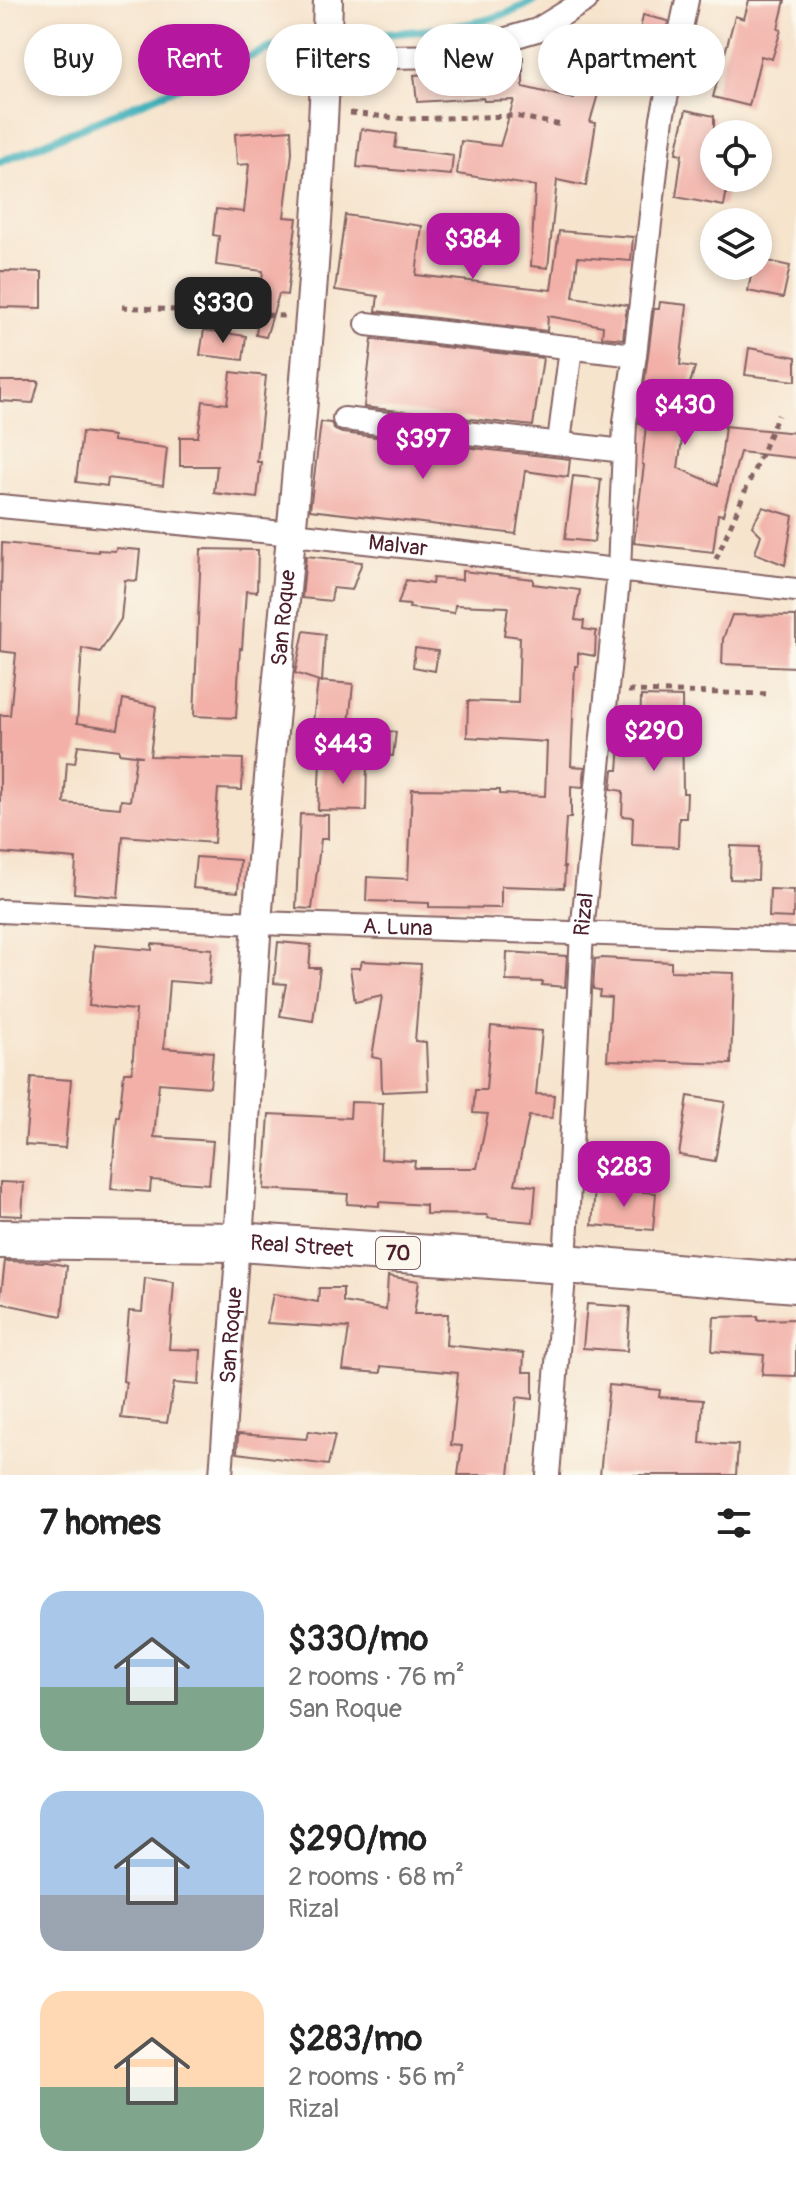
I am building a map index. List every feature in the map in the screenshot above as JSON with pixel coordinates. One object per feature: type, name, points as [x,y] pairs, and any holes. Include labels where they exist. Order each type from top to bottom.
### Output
[{"type":"highway","name":"Real Street","points":[[0,1239],[238,1242],[796,1283]]},
{"type":"street","name":"San Roque","points":[[327,24],[328,0]]},
{"type":"street","points":[[398,57],[448,56],[537,30],[586,0]]},
{"type":"street","name":"Rizal","points":[[548,1475],[565,1264],[582,932],[619,571],[625,422],[662,118],[687,0]]},
{"type":"street","name":"San Roque","points":[[221,1475],[257,923],[293,534],[325,96]]},
{"type":"street","points":[[367,324],[635,355]]},
{"type":"street","points":[[559,442],[571,348]]},
{"type":"street","points":[[344,419],[624,451]]},
{"type":"street","name":"Malvar","points":[[0,506],[293,534],[796,590]]},
{"type":"street","name":"A. Luna","points":[[0,911],[257,923],[796,940]]},
{"type":"path","points":[[325,110],[406,119],[515,116],[561,125]]},
{"type":"path","points":[[122,307],[309,318]]},
{"type":"path","points":[[714,580],[716,553],[778,415]]},
{"type":"path","points":[[607,691],[772,694]]},
{"type":"building","points":[[749,0],[785,0],[778,29],[781,30],[772,59],[761,56],[749,106],[713,97],[725,96],[725,53],[735,16],[744,19]]},
{"type":"building","points":[[643,15],[668,21],[667,24],[641,24]]},
{"type":"building","points":[[523,57],[523,87],[538,91],[538,96],[574,99],[575,96],[597,96],[590,122],[596,123],[586,186],[557,180],[548,268],[531,266],[535,186],[457,174],[461,141],[500,146],[514,100],[484,101],[483,98],[417,102],[416,96],[522,96]]},
{"type":"building","points":[[686,110],[714,116],[714,120],[700,120],[700,192],[726,192],[724,206],[676,197],[682,154],[676,153]]},
{"type":"building","points":[[361,129],[397,134],[395,148],[453,155],[451,175],[357,167]]},
{"type":"building","points":[[291,130],[292,153],[284,217],[297,218],[287,295],[279,294],[266,337],[256,335],[263,271],[216,265],[219,236],[213,235],[216,209],[244,212],[249,164],[237,165],[235,134]]},
{"type":"building","points":[[345,215],[422,226],[416,275],[551,290],[559,231],[633,237],[631,261],[578,257],[573,297],[627,305],[623,339],[602,337],[603,326],[548,316],[547,331],[376,311],[378,296],[335,290]]},
{"type":"building","points":[[772,262],[790,266],[783,298],[748,291],[750,280],[772,280]]},
{"type":"building","points":[[0,271],[42,272],[42,308],[0,307]]},
{"type":"building","points":[[660,302],[687,305],[680,365],[695,367],[688,390],[699,390],[693,426],[684,425],[678,468],[718,485],[725,426],[796,433],[796,458],[740,452],[723,515],[718,514],[713,552],[634,543],[646,425],[639,423],[654,309],[659,309]]},
{"type":"building","points":[[204,330],[246,336],[243,360],[200,355]]},
{"type":"building","points":[[372,339],[543,358],[533,426],[364,407]]},
{"type":"building","points":[[749,348],[796,357],[796,381],[745,375]]},
{"type":"building","points":[[231,372],[266,376],[257,462],[261,462],[257,498],[214,493],[217,466],[180,466],[180,437],[198,437],[203,401],[227,404]]},
{"type":"building","points":[[0,381],[39,381],[33,403],[0,401]]},
{"type":"building","points":[[321,422],[331,423],[335,430],[342,433],[570,459],[568,477],[525,471],[516,534],[310,510]]},
{"type":"building","points":[[82,432],[113,436],[113,441],[167,448],[163,485],[108,478],[107,486],[76,482]]},
{"type":"building","points":[[573,476],[601,479],[594,542],[565,539]]},
{"type":"building","points":[[763,507],[793,516],[785,565],[755,553],[761,535],[752,526]]},
{"type":"building","points":[[2,543],[98,552],[115,551],[116,548],[140,550],[137,581],[125,580],[121,619],[100,652],[82,648],[77,723],[118,729],[123,699],[156,706],[150,756],[243,759],[242,790],[218,789],[214,843],[123,836],[118,897],[74,893],[76,859],[0,853],[0,715],[10,715],[16,653],[0,651]],"holes":[[[78,745],[119,750],[119,753],[143,756],[136,756],[130,801],[121,800],[120,808],[64,803],[67,762],[75,763]]]},
{"type":"building","points":[[201,549],[258,550],[257,592],[246,591],[236,718],[194,716]]},
{"type":"building","points":[[306,556],[362,562],[352,590],[333,588],[331,601],[302,598]]},
{"type":"building","points":[[462,571],[533,579],[533,584],[580,590],[575,620],[584,621],[583,629],[596,631],[595,656],[578,653],[578,666],[575,666],[571,766],[585,767],[583,787],[571,786],[571,818],[566,818],[564,888],[501,886],[501,908],[429,907],[429,903],[366,901],[367,877],[408,879],[412,789],[500,790],[500,794],[545,796],[547,742],[467,737],[468,701],[518,703],[520,637],[504,635],[508,607],[455,605],[454,613],[398,604],[406,580],[432,584],[433,578],[462,580]]},
{"type":"building","points":[[732,615],[796,616],[796,667],[722,664],[723,639]]},
{"type":"building","points":[[304,631],[325,634],[322,682],[295,673]]},
{"type":"building","points":[[415,648],[438,651],[435,671],[413,667]]},
{"type":"building","points":[[318,681],[353,684],[349,724],[313,722]]},
{"type":"building","points":[[641,696],[682,697],[683,793],[687,793],[686,818],[679,818],[678,847],[632,845],[633,817],[622,816],[623,791],[611,789],[613,770],[618,770],[621,732],[640,732]]},
{"type":"building","points":[[368,729],[396,732],[393,756],[367,754]]},
{"type":"building","points":[[320,760],[367,761],[366,811],[318,810]]},
{"type":"building","points":[[300,814],[328,815],[328,839],[321,839],[312,909],[296,908]]},
{"type":"building","points":[[731,846],[759,847],[758,880],[730,879]]},
{"type":"building","points":[[196,857],[240,860],[238,892],[193,888]]},
{"type":"building","points":[[770,889],[794,890],[793,918],[769,917]]},
{"type":"building","points":[[278,942],[311,945],[309,968],[320,968],[313,1021],[280,1016],[286,984],[274,983]]},
{"type":"building","points":[[152,944],[212,949],[209,984],[169,981],[164,1048],[213,1052],[210,1087],[159,1083],[154,1137],[213,1141],[209,1184],[151,1180],[150,1192],[111,1189],[124,1072],[132,1072],[136,1010],[89,1006],[94,945],[152,950]]},
{"type":"building","points":[[507,952],[567,956],[565,987],[542,985],[543,982],[506,981]]},
{"type":"building","points":[[595,959],[671,962],[671,971],[734,973],[731,1064],[607,1060],[611,997],[599,996],[600,990],[593,989]]},
{"type":"building","points":[[362,961],[421,964],[415,1041],[426,1042],[428,1090],[382,1092],[381,1059],[372,1057],[382,996],[355,1002],[350,968],[360,968]]},
{"type":"building","points":[[491,1026],[542,1031],[536,1094],[554,1095],[552,1118],[529,1116],[515,1184],[536,1186],[533,1222],[487,1218],[488,1215],[426,1214],[426,1205],[379,1202],[379,1206],[347,1204],[348,1194],[264,1189],[269,1114],[350,1118],[351,1102],[383,1103],[381,1159],[415,1161],[414,1168],[477,1168],[488,1114],[473,1113],[475,1090],[486,1090]]},
{"type":"building","points":[[31,1077],[71,1080],[65,1148],[25,1145]]},
{"type":"building","points":[[688,1096],[725,1102],[715,1161],[679,1155]]},
{"type":"building","points":[[0,1182],[24,1183],[22,1216],[0,1215]]},
{"type":"building","points":[[595,1188],[656,1193],[653,1230],[592,1225]]},
{"type":"building","points":[[5,1261],[67,1266],[62,1316],[0,1303]]},
{"type":"building","points":[[388,1276],[419,1281],[414,1314],[448,1314],[446,1345],[524,1353],[523,1372],[533,1372],[533,1399],[517,1397],[509,1475],[458,1475],[462,1446],[451,1445],[458,1373],[381,1366],[381,1373],[343,1370],[349,1328],[267,1323],[273,1294],[318,1302],[319,1288],[343,1288],[343,1302],[386,1310]]},
{"type":"building","points":[[145,1278],[174,1282],[169,1349],[201,1350],[199,1385],[174,1383],[167,1423],[121,1418],[129,1311],[142,1312]]},
{"type":"building","points":[[587,1304],[630,1307],[627,1351],[583,1348]]},
{"type":"building","points":[[758,1316],[758,1320],[796,1319],[796,1376],[762,1375],[764,1355],[712,1351],[714,1317]]},
{"type":"building","points":[[609,1385],[660,1390],[659,1397],[703,1400],[700,1443],[738,1445],[736,1475],[600,1475]]},
{"type":"building","points":[[309,1431],[335,1435],[328,1465],[237,1453],[238,1434],[306,1439]]},
{"type":"waterway","points":[[398,33],[493,18],[535,0]]},
{"type":"waterway","points":[[0,162],[266,50]]}]
